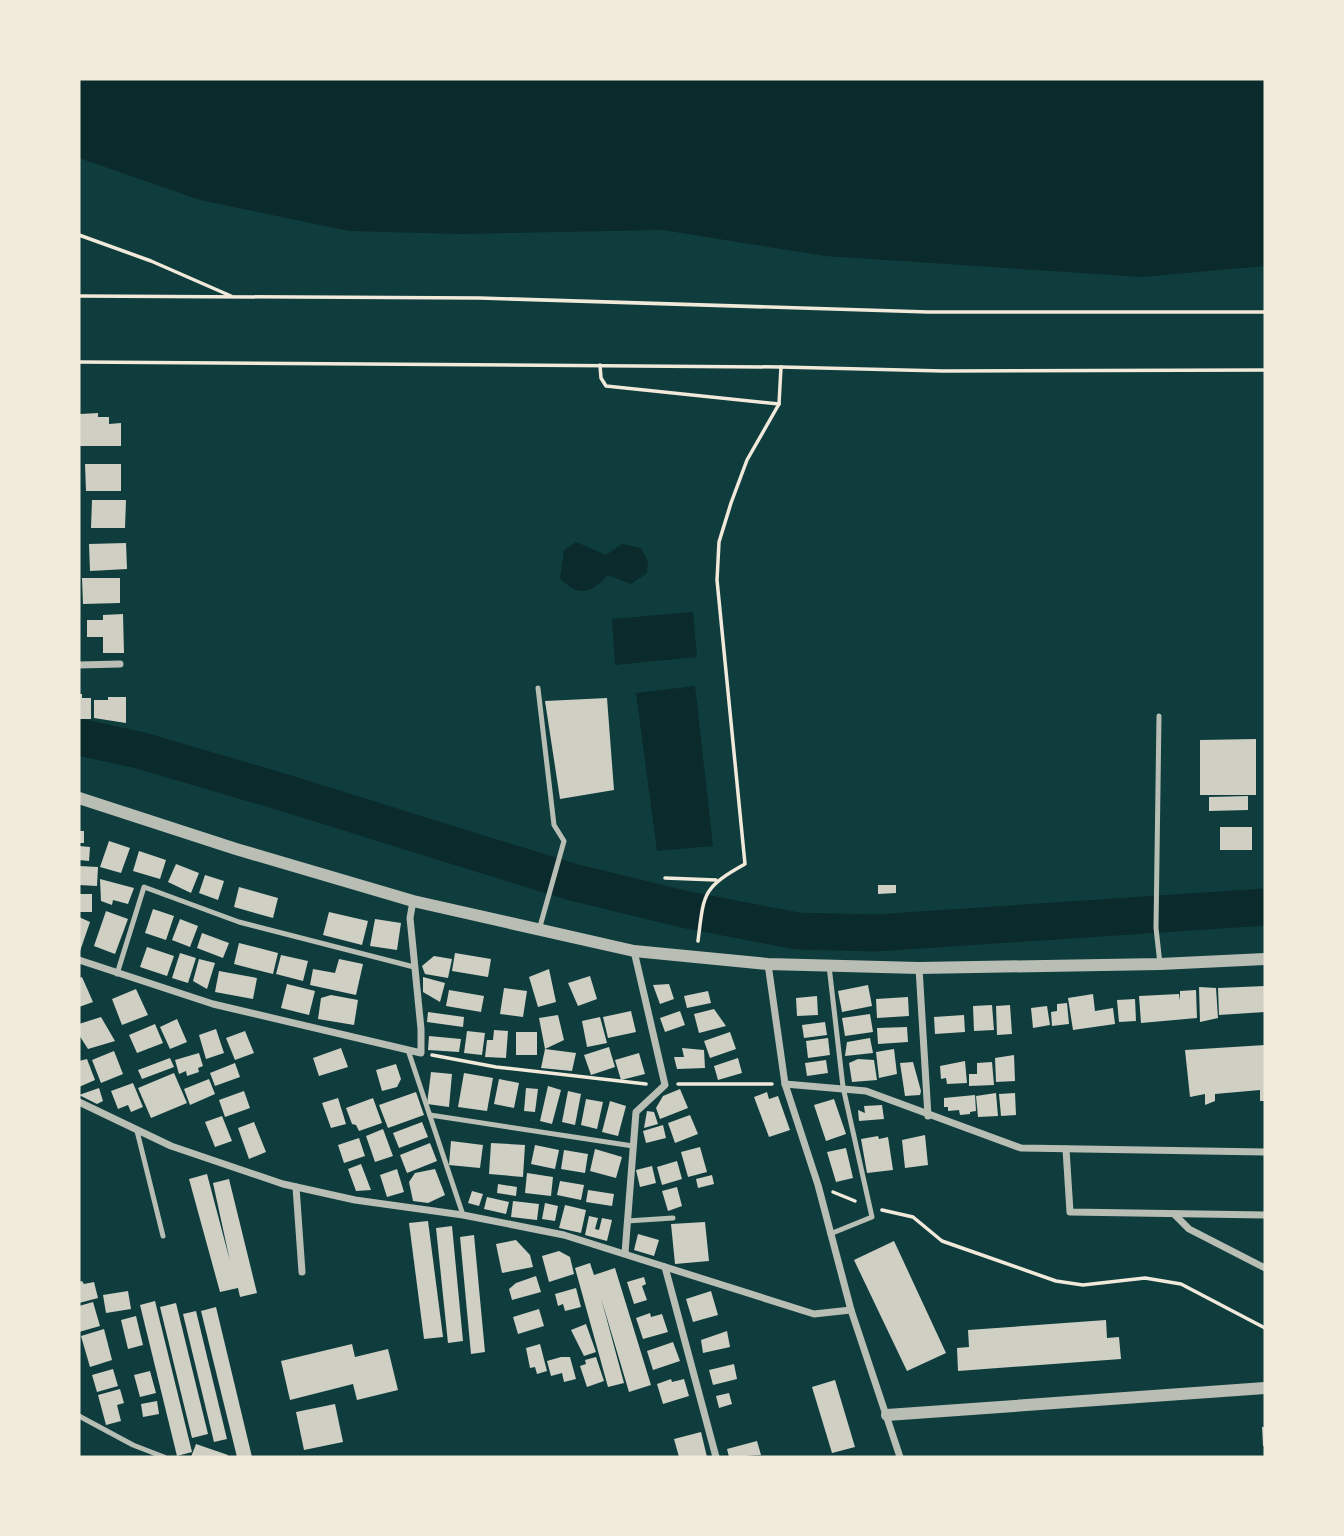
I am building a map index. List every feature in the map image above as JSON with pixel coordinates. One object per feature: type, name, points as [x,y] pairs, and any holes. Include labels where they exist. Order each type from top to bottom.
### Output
[{"type":"street","points":[[79,664],[120,664]]},
{"type":"street","points":[[79,798],[236,849],[413,901],[634,951],[768,964],[919,968],[1160,964],[1265,959]]},
{"type":"street","points":[[79,960],[213,1004],[421,1053],[422,1030],[410,918],[413,901]]},
{"type":"street","points":[[625,1253],[636,1112],[664,1085],[634,951]]},
{"type":"street","points":[[768,964],[785,1084],[818,1185],[851,1310],[900,1457]]},
{"type":"street","points":[[919,968],[928,1116]]},
{"type":"street","points":[[785,1084],[866,1091],[1021,1148],[1265,1152]]},
{"type":"street","points":[[79,1102],[137,1131],[233,1168],[296,1187],[355,1200],[463,1215],[564,1235],[814,1314],[851,1310]]},
{"type":"street","points":[[1066,1149],[1070,1212],[1265,1215]]},
{"type":"street","points":[[296,1187],[302,1272]]},
{"type":"street","points":[[1174,1214],[1189,1229],[1265,1268]]},
{"type":"street","points":[[665,1267],[716,1457]]},
{"type":"street","points":[[887,1415],[1265,1388]]},
{"type":"lane","points":[[538,688],[554,825],[564,841],[539,930]]},
{"type":"lane","points":[[1159,716],[1156,929],[1160,964]]},
{"type":"lane","points":[[117,974],[144,887],[239,922],[414,967]]},
{"type":"lane","points":[[829,966],[843,1087],[872,1217],[830,1234]]},
{"type":"lane","points":[[408,1050],[463,1215]]},
{"type":"lane","points":[[430,1115],[633,1146]]},
{"type":"lane","points":[[137,1131],[163,1236]]},
{"type":"lane","points":[[627,1221],[673,1218]]},
{"type":"lane","points":[[79,1416],[133,1445],[164,1457]]},
{"type":"path","points":[[79,235],[151,261],[233,297]]},
{"type":"path","points":[[79,296],[480,298],[928,313],[1265,312]]},
{"type":"path","points":[[79,362],[600,365],[943,371],[1265,370]]},
{"type":"path","points":[[600,365],[601,378],[606,386],[779,404]]},
{"type":"path","points":[[699,929],[706,892],[716,880],[745,864],[716,580],[719,542],[747,460],[779,404],[781,367]]},
{"type":"path","points":[[665,878],[716,880]]},
{"type":"path","points":[[421,1053],[589,1079],[664,1085],[785,1084]]},
{"type":"path","points":[[818,1185],[870,1207],[913,1217],[942,1241],[1056,1281],[1083,1285],[1145,1278],[1181,1284],[1265,1328]]},
{"type":"water","points":[[79,79],[1265,79],[1265,266],[1142,277],[825,256],[663,230],[461,234],[349,231],[200,200],[79,158]]},
{"type":"water","points":[[576,542],[606,555],[622,544],[641,548],[648,561],[647,573],[631,584],[608,575],[591,589],[579,591],[560,578],[564,550]]},
{"type":"water","points":[[693,612],[697,657],[615,665],[612,619]]},
{"type":"water","points":[[695,686],[713,846],[657,851],[636,693]]},
{"type":"building","points":[[98,413],[98,417],[109,417],[109,424],[121,423],[121,446],[80,446],[80,414]]},
{"type":"building","points":[[85,464],[121,464],[121,491],[86,491]]},
{"type":"building","points":[[92,500],[126,500],[125,528],[91,528]]},
{"type":"building","points":[[126,543],[127,569],[90,571],[89,544]]},
{"type":"building","points":[[82,578],[120,578],[120,603],[83,604]]},
{"type":"building","points":[[123,614],[124,653],[103,653],[103,637],[87,637],[87,620],[103,620],[103,615]]},
{"type":"building","points":[[79,694],[82,694],[82,698],[91,698],[91,719],[79,719]]},
{"type":"building","points":[[108,697],[126,697],[126,723],[94,718],[94,700],[108,700]]},
{"type":"building","points":[[607,698],[614,790],[560,799],[545,701]]},
{"type":"building","points":[[1256,739],[1256,795],[1200,795],[1200,740]]},
{"type":"building","points":[[1248,796],[1248,810],[1209,811],[1209,797]]},
{"type":"building","points":[[1220,827],[1252,827],[1252,850],[1220,850]]},
{"type":"building","points":[[79,831],[84,831],[84,843],[79,843]]},
{"type":"building","points":[[109,841],[130,848],[121,873],[100,867]]},
{"type":"building","points":[[79,846],[90,847],[89,861],[79,860]]},
{"type":"building","points":[[139,851],[166,860],[160,879],[133,871]]},
{"type":"building","points":[[176,864],[199,873],[191,893],[168,882]]},
{"type":"building","points":[[79,866],[98,867],[97,886],[79,885]]},
{"type":"building","points":[[205,875],[224,881],[218,900],[199,893]]},
{"type":"building","points":[[100,879],[134,888],[128,904],[113,900],[112,905],[101,901]]},
{"type":"building","points":[[878,885],[896,885],[896,893],[878,894]]},
{"type":"building","points":[[239,887],[278,898],[273,918],[234,907]]},
{"type":"building","points":[[79,894],[92,894],[92,912],[79,912]]},
{"type":"building","points":[[153,909],[174,916],[166,940],[145,933]]},
{"type":"building","points":[[106,911],[128,919],[115,954],[94,946]]},
{"type":"building","points":[[329,912],[368,921],[362,945],[323,935]]},
{"type":"building","points":[[79,917],[90,922],[79,954]]},
{"type":"building","points":[[180,919],[198,926],[190,947],[172,940]]},
{"type":"building","points":[[375,919],[401,923],[397,950],[370,946]]},
{"type":"building","points":[[202,933],[229,943],[223,958],[197,948]]},
{"type":"building","points":[[239,943],[278,953],[273,974],[234,964]]},
{"type":"building","points":[[147,947],[174,956],[167,976],[140,967]]},
{"type":"building","points":[[180,953],[196,958],[188,983],[172,978]]},
{"type":"building","points":[[455,953],[491,959],[488,977],[452,971]]},
{"type":"building","points":[[281,955],[308,961],[303,981],[276,974]]},
{"type":"building","points":[[434,956],[452,959],[448,978],[425,974],[422,966]]},
{"type":"building","points":[[199,959],[215,963],[207,989],[193,981]]},
{"type":"building","points":[[339,959],[363,964],[356,995],[310,985],[313,969],[335,973]]},
{"type":"building","points":[[549,969],[556,1002],[538,1007],[529,977]]},
{"type":"building","points":[[219,971],[257,978],[253,999],[215,992]]},
{"type":"building","points":[[590,976],[597,999],[578,1006],[568,983]]},
{"type":"building","points":[[82,977],[93,1002],[79,1007],[79,978]]},
{"type":"building","points":[[423,977],[445,983],[440,1002],[423,992]]},
{"type":"building","points":[[287,984],[315,991],[309,1015],[281,1008]]},
{"type":"building","points":[[669,984],[674,999],[660,1004],[653,985]]},
{"type":"building","points":[[868,985],[872,1006],[842,1012],[838,991]]},
{"type":"building","points":[[1265,986],[1265,1012],[1219,1015],[1218,988]]},
{"type":"building","points":[[1199,987],[1216,988],[1218,1018],[1200,1022]]},
{"type":"building","points":[[504,988],[527,991],[523,1017],[500,1014]]},
{"type":"building","points":[[136,989],[148,1015],[122,1025],[112,999]]},
{"type":"building","points":[[449,990],[484,996],[481,1012],[446,1006]]},
{"type":"building","points":[[1196,990],[1197,1018],[1141,1023],[1139,996],[1179,994],[1180,1001],[1180,991]]},
{"type":"building","points":[[708,991],[711,1003],[687,1008],[684,996]]},
{"type":"building","points":[[1093,994],[1095,1011],[1113,1008],[1115,1024],[1073,1030],[1068,998]]},
{"type":"building","points":[[331,995],[358,1000],[354,1025],[318,1019],[321,998]]},
{"type":"building","points":[[817,996],[818,1015],[797,1016],[796,998]]},
{"type":"building","points":[[908,997],[909,1016],[877,1018],[876,999]]},
{"type":"building","points":[[1135,999],[1136,1021],[1119,1022],[1117,1000]]},
{"type":"building","points":[[1067,1003],[1069,1024],[1052,1026],[1051,1012],[1057,1011],[1057,1004]]},
{"type":"building","points":[[992,1005],[994,1030],[974,1031],[973,1006]]},
{"type":"building","points":[[1010,1005],[1012,1034],[997,1035],[996,1006]]},
{"type":"building","points":[[1047,1006],[1050,1025],[1033,1028],[1031,1008]]},
{"type":"building","points":[[714,1009],[726,1026],[699,1033],[694,1014]]},
{"type":"building","points":[[631,1011],[636,1032],[608,1038],[603,1017]]},
{"type":"building","points":[[680,1011],[685,1025],[665,1032],[660,1018]]},
{"type":"building","points":[[428,1012],[464,1017],[463,1027],[427,1022]]},
{"type":"building","points":[[870,1014],[873,1032],[845,1036],[842,1018]]},
{"type":"building","points":[[558,1015],[564,1040],[545,1049],[539,1018]]},
{"type":"building","points":[[964,1015],[965,1032],[935,1034],[934,1017]]},
{"type":"building","points":[[101,1017],[115,1041],[88,1049],[79,1035],[79,1024]]},
{"type":"building","points":[[600,1017],[607,1043],[587,1047],[582,1021]]},
{"type":"building","points":[[177,1019],[187,1042],[170,1049],[160,1027]]},
{"type":"building","points":[[825,1022],[827,1035],[804,1038],[802,1025]]},
{"type":"building","points":[[155,1024],[163,1043],[137,1053],[129,1035]]},
{"type":"building","points":[[907,1027],[908,1042],[878,1044],[877,1028]]},
{"type":"building","points":[[216,1029],[224,1053],[206,1059],[199,1035]]},
{"type":"building","points":[[494,1030],[508,1031],[506,1058],[485,1057],[487,1040],[493,1040]]},
{"type":"building","points":[[245,1031],[254,1053],[235,1060],[226,1038]]},
{"type":"building","points":[[467,1031],[485,1033],[482,1055],[464,1053]]},
{"type":"building","points":[[516,1032],[537,1032],[537,1055],[516,1055]]},
{"type":"building","points":[[730,1032],[736,1049],[710,1058],[704,1041]]},
{"type":"building","points":[[429,1036],[461,1039],[459,1052],[428,1050]]},
{"type":"building","points":[[828,1038],[830,1055],[808,1058],[806,1041]]},
{"type":"building","points":[[870,1038],[873,1053],[845,1056],[847,1042]]},
{"type":"building","points":[[1265,1045],[1265,1101],[1260,1101],[1260,1090],[1215,1094],[1215,1101],[1205,1105],[1205,1094],[1190,1097],[1185,1050]]},
{"type":"building","points":[[609,1047],[615,1067],[591,1075],[584,1055]]},
{"type":"building","points":[[341,1048],[348,1067],[319,1076],[313,1058]]},
{"type":"building","points":[[682,1048],[704,1050],[705,1068],[677,1069],[674,1057],[684,1057]]},
{"type":"building","points":[[545,1049],[576,1053],[572,1071],[541,1068]]},
{"type":"building","points":[[894,1049],[897,1074],[879,1078],[876,1052]]},
{"type":"building","points":[[114,1051],[123,1074],[101,1083],[92,1060]]},
{"type":"building","points":[[199,1053],[203,1066],[198,1068],[199,1072],[187,1076],[186,1071],[179,1074],[175,1060]]},
{"type":"building","points":[[639,1053],[645,1074],[621,1080],[615,1060]]},
{"type":"building","points":[[1014,1055],[1015,1081],[996,1082],[995,1058]]},
{"type":"building","points":[[170,1058],[174,1067],[142,1079],[138,1070]]},
{"type":"building","points":[[738,1058],[742,1073],[718,1080],[714,1066]]},
{"type":"building","points":[[87,1059],[95,1080],[79,1087],[79,1061]]},
{"type":"building","points":[[858,1059],[874,1060],[877,1080],[852,1082],[849,1063]]},
{"type":"building","points":[[826,1060],[828,1073],[807,1076],[805,1063]]},
{"type":"building","points":[[965,1061],[967,1083],[947,1084],[946,1078],[941,1079],[940,1066]]},
{"type":"building","points":[[913,1062],[921,1091],[920,1095],[905,1096],[900,1063]]},
{"type":"building","points":[[992,1062],[994,1085],[969,1086],[969,1074],[977,1074],[977,1063]]},
{"type":"building","points":[[235,1063],[240,1077],[215,1086],[210,1073]]},
{"type":"building","points":[[396,1064],[401,1079],[397,1087],[382,1091],[376,1070]]},
{"type":"building","points":[[431,1072],[452,1074],[449,1107],[427,1104]]},
{"type":"building","points":[[174,1073],[187,1103],[151,1118],[138,1088]]},
{"type":"building","points":[[464,1073],[493,1078],[487,1111],[458,1107]]},
{"type":"building","points":[[209,1079],[215,1094],[190,1105],[184,1089]]},
{"type":"building","points":[[499,1079],[519,1083],[514,1108],[494,1104]]},
{"type":"building","points":[[133,1083],[143,1107],[131,1112],[128,1105],[118,1109],[111,1091]]},
{"type":"building","points":[[548,1086],[561,1090],[552,1124],[540,1121]]},
{"type":"building","points":[[99,1088],[103,1101],[97,1104],[79,1095]]},
{"type":"building","points":[[526,1088],[538,1089],[535,1112],[524,1111]]},
{"type":"building","points":[[680,1089],[688,1108],[660,1119],[656,1108],[663,1096]]},
{"type":"building","points":[[244,1091],[250,1108],[225,1117],[219,1100]]},
{"type":"building","points":[[568,1091],[581,1094],[575,1125],[562,1122]]},
{"type":"building","points":[[416,1092],[424,1115],[388,1128],[379,1105]]},
{"type":"building","points":[[767,1092],[769,1099],[778,1096],[790,1130],[769,1137],[754,1097]]},
{"type":"building","points":[[996,1093],[998,1116],[978,1117],[976,1096]]},
{"type":"building","points":[[1015,1093],[1016,1115],[1001,1116],[999,1094]]},
{"type":"building","points":[[975,1095],[976,1111],[970,1114],[960,1115],[959,1110],[948,1111],[948,1107],[944,1107],[944,1098]]},
{"type":"building","points":[[338,1098],[346,1124],[331,1128],[322,1103]]},
{"type":"building","points":[[373,1098],[382,1123],[359,1131],[356,1125],[352,1124],[346,1108]]},
{"type":"building","points":[[586,1099],[603,1102],[597,1129],[581,1125]]},
{"type":"building","points":[[834,1099],[846,1134],[826,1141],[814,1105]]},
{"type":"building","points":[[610,1101],[626,1106],[618,1136],[602,1132]]},
{"type":"building","points":[[882,1105],[884,1119],[859,1121],[858,1110],[865,1113],[864,1106]]},
{"type":"building","points":[[647,1111],[654,1112],[658,1124],[644,1128]]},
{"type":"building","points":[[690,1115],[698,1134],[675,1143],[668,1123]]},
{"type":"building","points":[[222,1116],[232,1141],[215,1147],[205,1122]]},
{"type":"building","points":[[254,1122],[266,1152],[249,1159],[238,1128]]},
{"type":"building","points":[[422,1122],[428,1137],[399,1148],[393,1133]]},
{"type":"building","points":[[663,1125],[666,1138],[646,1143],[643,1131]]},
{"type":"building","points":[[383,1129],[393,1156],[375,1162],[366,1136]]},
{"type":"building","points":[[925,1135],[928,1165],[905,1168],[902,1140]]},
{"type":"building","points":[[878,1136],[879,1139],[888,1137],[893,1170],[867,1173],[861,1139]]},
{"type":"building","points":[[359,1138],[365,1156],[344,1163],[338,1145]]},
{"type":"building","points":[[451,1141],[483,1145],[480,1168],[449,1165]]},
{"type":"building","points":[[430,1143],[437,1161],[407,1173],[400,1155]]},
{"type":"building","points":[[491,1143],[525,1145],[523,1177],[489,1174]]},
{"type":"building","points":[[535,1145],[559,1150],[555,1169],[531,1164]]},
{"type":"building","points":[[700,1147],[707,1172],[688,1177],[681,1152]]},
{"type":"building","points":[[846,1148],[853,1178],[836,1182],[827,1152]]},
{"type":"building","points":[[595,1149],[622,1157],[616,1178],[590,1171]]},
{"type":"building","points":[[564,1150],[588,1154],[585,1173],[561,1169]]},
{"type":"building","points":[[677,1161],[682,1179],[662,1185],[657,1167]]},
{"type":"building","points":[[361,1164],[371,1190],[356,1191],[348,1169]]},
{"type":"building","points":[[652,1166],[656,1183],[640,1187],[636,1170]]},
{"type":"building","points":[[397,1169],[404,1192],[387,1197],[380,1175]]},
{"type":"building","points":[[435,1169],[445,1195],[428,1203],[413,1201],[409,1182],[415,1173]]},
{"type":"building","points":[[527,1173],[553,1177],[551,1196],[525,1193]]},
{"type":"building","points":[[207,1174],[230,1261],[213,1183],[229,1179],[257,1293],[240,1297],[238,1288],[220,1292],[189,1179]]},
{"type":"building","points":[[712,1175],[714,1184],[698,1188],[696,1179]]},
{"type":"building","points":[[560,1181],[584,1185],[581,1200],[557,1195]]},
{"type":"building","points":[[498,1184],[517,1187],[516,1196],[497,1193]]},
{"type":"building","points":[[677,1187],[682,1206],[668,1211],[662,1191]]},
{"type":"building","points":[[588,1190],[614,1194],[612,1206],[586,1202]]},
{"type":"building","points":[[472,1191],[483,1194],[479,1206],[468,1203]]},
{"type":"building","points":[[487,1197],[509,1202],[506,1214],[484,1209]]},
{"type":"building","points":[[513,1201],[539,1204],[537,1220],[511,1217]]},
{"type":"building","points":[[545,1203],[558,1206],[555,1221],[542,1219]]},
{"type":"building","points":[[565,1205],[586,1210],[581,1233],[559,1228]]},
{"type":"building","points":[[589,1216],[598,1218],[595,1229],[599,1230],[602,1218],[612,1220],[607,1241],[585,1235]]},
{"type":"building","points":[[428,1221],[443,1337],[424,1339],[409,1223]]},
{"type":"building","points":[[705,1222],[709,1261],[675,1264],[671,1224]]},
{"type":"building","points":[[452,1226],[463,1341],[448,1343],[436,1228]]},
{"type":"building","points":[[638,1234],[659,1240],[654,1256],[634,1250]]},
{"type":"building","points":[[474,1235],[485,1352],[471,1354],[460,1237]]},
{"type":"building","points":[[516,1240],[530,1255],[533,1267],[502,1273],[496,1244]]},
{"type":"building","points":[[894,1241],[946,1353],[907,1371],[854,1260]]},
{"type":"building","points":[[559,1251],[570,1257],[574,1274],[549,1282],[542,1256]]},
{"type":"building","points":[[590,1263],[594,1275],[615,1268],[651,1385],[629,1392],[601,1298],[624,1383],[608,1387],[575,1268]]},
{"type":"building","points":[[536,1276],[541,1292],[512,1300],[509,1289],[516,1283]]},
{"type":"building","points":[[644,1277],[646,1284],[642,1286],[647,1300],[634,1304],[627,1282]]},
{"type":"building","points":[[79,1282],[84,1284],[94,1282],[98,1298],[79,1303]]},
{"type":"building","points":[[576,1288],[581,1307],[565,1311],[563,1304],[558,1306],[555,1294]]},
{"type":"building","points":[[128,1291],[131,1309],[106,1313],[103,1295]]},
{"type":"building","points":[[711,1291],[718,1315],[693,1322],[686,1299]]},
{"type":"building","points":[[155,1301],[192,1452],[177,1456],[140,1305]]},
{"type":"building","points":[[93,1302],[100,1326],[79,1332],[79,1306]]},
{"type":"building","points":[[176,1303],[208,1434],[192,1438],[160,1307]]},
{"type":"building","points":[[216,1307],[252,1457],[237,1457],[201,1311]]},
{"type":"building","points":[[539,1309],[544,1326],[518,1334],[513,1317]]},
{"type":"building","points":[[196,1311],[227,1439],[214,1442],[183,1314]]},
{"type":"building","points":[[650,1313],[651,1317],[662,1314],[668,1332],[643,1339],[636,1318]]},
{"type":"building","points":[[136,1316],[143,1345],[128,1349],[121,1320]]},
{"type":"building","points":[[1106,1320],[1107,1338],[1119,1337],[1121,1359],[958,1371],[957,1348],[969,1347],[968,1330]]},
{"type":"building","points":[[586,1324],[596,1352],[584,1356],[571,1330]]},
{"type":"building","points":[[104,1329],[112,1360],[90,1367],[81,1336]]},
{"type":"building","points":[[727,1331],[730,1347],[703,1353],[701,1340]]},
{"type":"building","points":[[673,1342],[680,1361],[653,1370],[647,1351]]},
{"type":"building","points":[[352,1344],[355,1357],[388,1349],[398,1390],[357,1400],[353,1384],[290,1400],[281,1361]]},
{"type":"building","points":[[540,1344],[547,1371],[537,1374],[535,1367],[530,1368],[526,1348]]},
{"type":"building","points":[[570,1357],[576,1379],[564,1382],[562,1373],[551,1376],[547,1361]]},
{"type":"building","points":[[596,1357],[604,1381],[587,1387],[580,1366],[586,1364],[585,1360]]},
{"type":"building","points":[[734,1364],[737,1379],[713,1385],[709,1370]]},
{"type":"building","points":[[113,1369],[118,1386],[97,1392],[92,1375]]},
{"type":"building","points":[[150,1371],[156,1393],[140,1397],[134,1375]]},
{"type":"building","points":[[671,1379],[672,1382],[684,1379],[689,1396],[663,1404],[657,1384]]},
{"type":"building","points":[[835,1380],[855,1447],[832,1453],[812,1387]]},
{"type":"building","points":[[120,1389],[124,1403],[117,1405],[121,1421],[106,1425],[98,1395]]},
{"type":"building","points":[[729,1393],[732,1404],[719,1408],[716,1396]]},
{"type":"building","points":[[157,1401],[159,1414],[143,1417],[141,1404]]},
{"type":"building","points":[[335,1404],[343,1442],[304,1450],[296,1412]]},
{"type":"building","points":[[1262,1427],[1265,1427],[1265,1446],[1263,1446]]},
{"type":"building","points":[[701,1432],[707,1457],[679,1457],[674,1439]]},
{"type":"building","points":[[757,1441],[761,1455],[729,1457],[727,1449]]},
{"type":"building","points":[[196,1444],[228,1455],[191,1457]]},
{"type":"waterway","points":[[79,737],[139,750],[282,792],[572,882],[683,909],[797,931],[875,933],[1265,907]]}]
